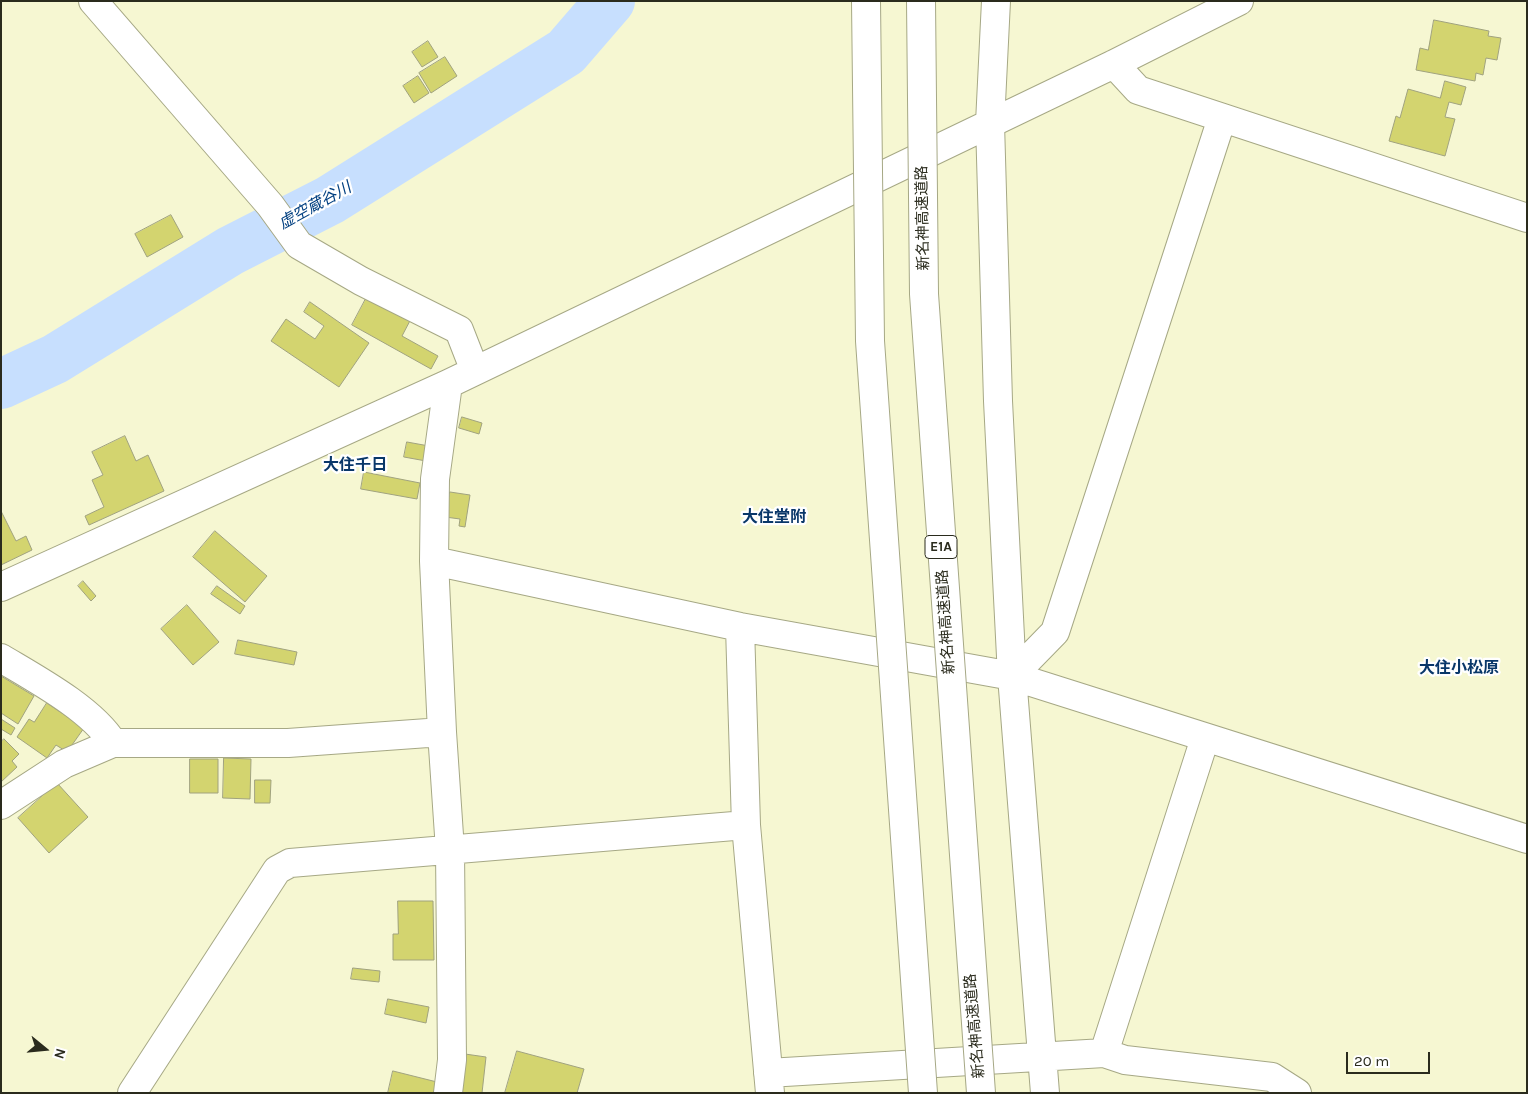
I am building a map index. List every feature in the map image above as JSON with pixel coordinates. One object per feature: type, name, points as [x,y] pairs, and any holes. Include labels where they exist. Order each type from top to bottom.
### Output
[{"type":"main road","points":[[93,1],[270,205],[298,245],[361,281],[459,330],[475,371]]},
{"type":"main road","points":[[866,1],[870,341],[922,1093]]},
{"type":"main road","name":"新名神高速道路","points":[[921,1],[924,294],[981,1093]]},
{"type":"main road","points":[[996,1],[990,123],[998,401],[1012,676],[1045,1093]]},
{"type":"main road","points":[[1,587],[448,384],[1114,64],[1239,1]]},
{"type":"main road","points":[[1114,64],[1138,90],[1527,218]]},
{"type":"main road","points":[[1012,676],[1056,632],[1222,118]]},
{"type":"main road","points":[[448,384],[435,479],[434,561],[450,850],[452,1060],[448,1093]]},
{"type":"main road","points":[[434,561],[740,627],[1012,676],[1527,840]]},
{"type":"main road","points":[[740,627],[746,825],[769,1083],[1042,1057],[1104,1053],[1125,1060],[1272,1077],[1297,1093]]},
{"type":"main road","points":[[1,658],[48,687],[104,729],[113,743]]},
{"type":"main road","points":[[1,805],[64,764],[113,743],[288,743],[442,732]]},
{"type":"main road","points":[[1104,1053],[1205,738]]},
{"type":"main road","points":[[132,1093],[277,870],[290,863],[746,825]]},
{"type":"building","points":[[1434,20],[1489,31],[1488,36],[1501,38],[1497,60],[1486,58],[1483,75],[1476,73],[1475,81],[1416,70],[1420,48],[1428,50]]},
{"type":"building","points":[[428,41],[438,57],[422,67],[412,52]]},
{"type":"building","points":[[445,57],[457,76],[431,93],[419,73]]},
{"type":"building","points":[[418,76],[429,93],[414,103],[403,86]]},
{"type":"building","points":[[1445,81],[1466,87],[1461,105],[1449,102],[1445,117],[1455,119],[1445,156],[1389,141],[1396,116],[1400,118],[1408,89],[1440,98]]},
{"type":"building","points":[[171,215],[183,237],[147,257],[135,234]]},
{"type":"building","points":[[370,291],[413,315],[402,336],[438,356],[431,369],[352,325]]},
{"type":"building","points":[[310,302],[369,343],[339,387],[271,341],[286,319],[315,339],[324,326],[304,312]]},
{"type":"building","points":[[462,417],[482,423],[479,434],[459,428]]},
{"type":"building","points":[[125,436],[136,461],[148,455],[164,491],[89,525],[85,516],[104,507],[92,480],[103,475],[92,452]]},
{"type":"building","points":[[407,442],[429,446],[426,461],[404,457]]},
{"type":"building","points":[[364,472],[420,483],[417,499],[361,489]]},
{"type":"building","points":[[450,492],[470,495],[465,527],[459,526],[460,519],[445,517]]},
{"type":"building","points":[[1,511],[16,541],[26,536],[32,550],[1,565]]},
{"type":"building","points":[[215,531],[267,576],[245,602],[193,557]]},
{"type":"building","points":[[83,581],[96,596],[91,601],[78,586]]},
{"type":"building","points":[[217,586],[245,606],[240,614],[211,594]]},
{"type":"building","points":[[187,605],[219,642],[193,665],[161,629]]},
{"type":"building","points":[[238,640],[297,652],[294,665],[235,654]]},
{"type":"building","points":[[1,676],[34,696],[18,724],[1,713]]},
{"type":"building","points":[[47,703],[84,728],[67,752],[56,745],[47,758],[17,737],[29,719],[34,722]]},
{"type":"building","points":[[1,719],[15,728],[11,735],[1,729]]},
{"type":"building","points":[[4,739],[19,754],[12,761],[17,767],[1,782],[1,742]]},
{"type":"building","points":[[224,758],[251,759],[250,799],[223,798]]},
{"type":"building","points":[[190,759],[218,759],[218,793],[190,793]]},
{"type":"building","points":[[255,780],[271,780],[270,803],[255,803]]},
{"type":"building","points":[[57,783],[88,817],[49,853],[18,818]]},
{"type":"building","points":[[398,901],[433,901],[434,960],[393,960],[393,934],[398,934]]},
{"type":"building","points":[[353,968],[380,971],[379,982],[351,979]]},
{"type":"building","points":[[388,999],[429,1007],[426,1023],[385,1014]]},
{"type":"building","points":[[517,1051],[584,1069],[577,1093],[505,1093]]},
{"type":"building","points":[[465,1054],[486,1057],[482,1093],[461,1093]]},
{"type":"building","points":[[393,1071],[437,1082],[434,1093],[388,1093]]},
{"type":"waterway","name":"虚空蔵谷川","points":[[1,384],[55,359],[230,251],[330,200],[566,52],[610,1]]},
{"type":"district","name":"大住千日","points":[[355,465]]},
{"type":"district","name":"大住堂附","points":[[774,517]]},
{"type":"district","name":"大住小松原","points":[[1459,668]]}]
